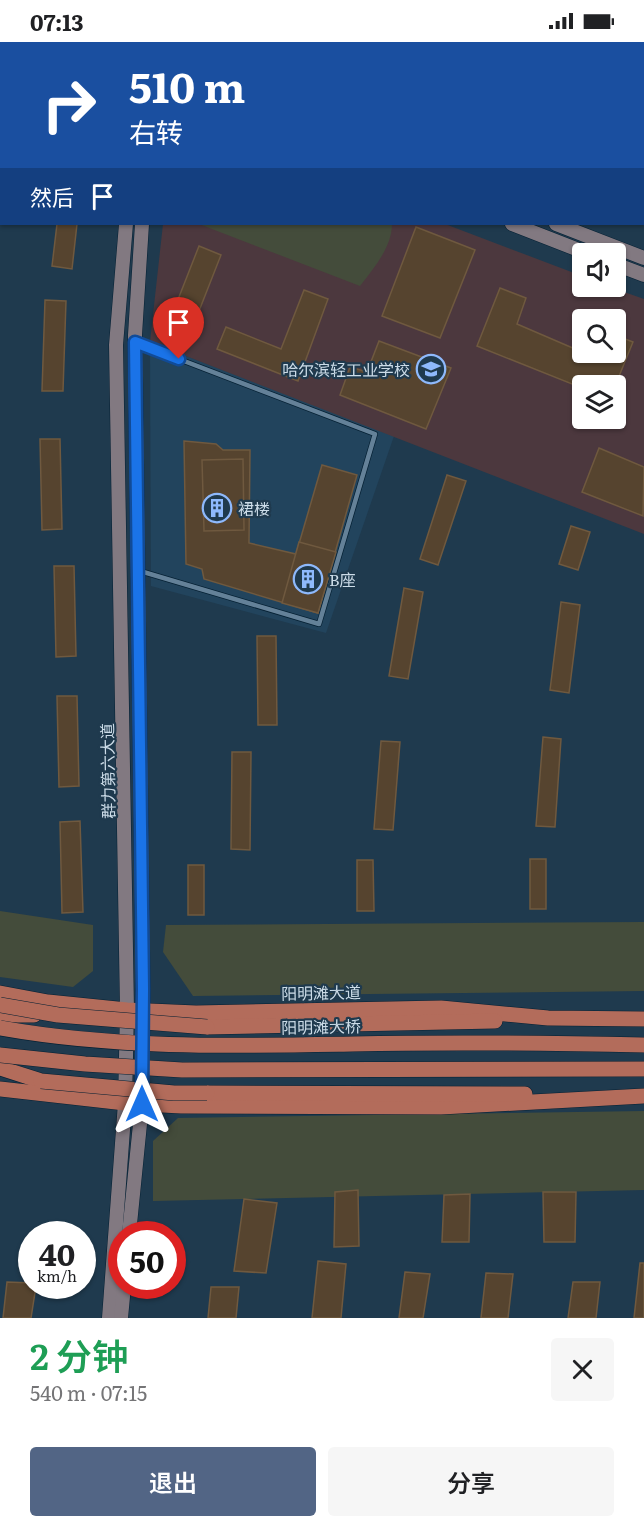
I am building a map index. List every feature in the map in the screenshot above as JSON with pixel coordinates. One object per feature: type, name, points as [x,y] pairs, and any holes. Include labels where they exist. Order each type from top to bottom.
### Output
[{"type":"highway","name":"阳明滩大道","points":[[0,993],[48,1002],[127,1010],[196,1013],[441,1008],[548,1018],[644,1019]]},
{"type":"highway","points":[[0,1005],[58,1015]]},
{"type":"highway","points":[[0,1015],[58,1015],[207,1027],[441,1023],[548,1018]]},
{"type":"highway","name":"阳明滩大桥","points":[[0,1028],[100,1041],[183,1046],[455,1042],[644,1045]]},
{"type":"highway","points":[[0,1055],[85,1064],[182,1070],[644,1069]]},
{"type":"highway","points":[[0,1068],[41,1081]]},
{"type":"highway","points":[[0,1076],[174,1093],[446,1092],[639,1096]]},
{"type":"highway","points":[[0,1089],[125,1103],[181,1106],[441,1107],[639,1096]]},
{"type":"main road","name":"群力第六大道","points":[[109,1318],[125,1103],[127,1010],[116,345],[126,225]]},
{"type":"main road","name":"群力第六大道","points":[[130,1221],[142,1104],[143,1010],[135,342],[142,225]]},
{"type":"main road","points":[[515,225],[572,247]]},
{"type":"main road","points":[[559,225],[644,258]]},
{"type":"main road","points":[[626,268],[644,275]]},
{"type":"main road","points":[[121,1318],[123,1299]]},
{"type":"lane","points":[[135,342],[375,434],[319,624],[138,571]]},
{"type":"shaded area","name":"哈尔滨轻工业学校","points":[[163,225],[448,225],[572,272],[572,297],[626,297],[626,293],[644,299],[644,534],[150,342]]},
{"type":"shaded area","points":[[150,342],[394,436],[326,633],[151,586]]},
{"type":"green space","points":[[202,225],[392,225],[386,249],[360,286]]},
{"type":"green space","points":[[0,911],[93,925],[93,971],[73,987],[0,977]]},
{"type":"green space","points":[[644,922],[644,991],[193,996],[163,952],[166,925]]},
{"type":"green space","points":[[644,1111],[644,1190],[153,1201],[153,1141],[178,1118]]},
{"type":"building","points":[[57,225],[77,225],[72,269],[52,266]]},
{"type":"building","points":[[416,227],[475,250],[440,338],[382,316]]},
{"type":"building","points":[[199,246],[221,255],[188,339],[166,330]]},
{"type":"building","points":[[500,288],[526,298],[517,324],[572,348],[572,363],[624,363],[620,375],[572,375],[572,384],[477,346]]},
{"type":"building","points":[[304,290],[328,299],[298,381],[217,349],[226,327],[281,349]]},
{"type":"building","points":[[45,300],[66,301],[63,391],[42,391]]},
{"type":"building","points":[[626,339],[633,342],[626,359]]},
{"type":"building","points":[[379,341],[451,368],[426,429],[340,395],[350,367],[367,372]]},
{"type":"building","points":[[40,439],[60,439],[62,529],[42,530]]},
{"type":"building","name":"裙楼","points":[[184,441],[216,444],[223,450],[250,450],[249,543],[296,554],[322,465],[357,475],[318,613],[204,579],[202,569],[186,564]]},
{"type":"building","points":[[599,448],[644,467],[643,516],[582,492]]},
{"type":"building","points":[[243,459],[244,530],[204,531],[202,460]]},
{"type":"building","points":[[447,475],[466,481],[438,565],[420,559]]},
{"type":"building","points":[[571,526],[590,532],[578,570],[559,564]]},
{"type":"building","name":"B座","points":[[299,542],[336,552],[318,613],[282,603]]},
{"type":"building","points":[[54,566],[74,566],[76,656],[56,657]]},
{"type":"building","points":[[404,588],[423,592],[408,679],[389,676]]},
{"type":"building","points":[[561,602],[580,605],[569,693],[550,690]]},
{"type":"building","points":[[257,636],[276,636],[277,725],[258,725]]},
{"type":"building","points":[[57,696],[77,696],[79,786],[59,787]]},
{"type":"building","points":[[543,737],[561,739],[555,827],[536,826]]},
{"type":"building","points":[[381,741],[400,742],[393,830],[374,829]]},
{"type":"building","points":[[232,752],[251,752],[250,850],[231,849]]},
{"type":"building","points":[[80,821],[83,912],[62,913],[60,822]]},
{"type":"building","points":[[530,859],[546,859],[546,909],[530,909]]},
{"type":"building","points":[[357,860],[373,860],[374,911],[357,911]]},
{"type":"building","points":[[188,865],[204,865],[204,915],[188,915]]},
{"type":"building","points":[[358,1190],[359,1246],[334,1247],[335,1192]]},
{"type":"building","points":[[543,1192],[576,1192],[575,1242],[544,1242]]},
{"type":"building","points":[[470,1194],[469,1242],[442,1242],[444,1195]]},
{"type":"building","points":[[244,1199],[277,1203],[266,1273],[234,1271]]},
{"type":"building","points":[[318,1261],[346,1264],[341,1318],[312,1318]]},
{"type":"building","points":[[640,1263],[644,1263],[644,1318],[634,1318]]},
{"type":"building","points":[[405,1272],[430,1274],[423,1318],[399,1318]]},
{"type":"building","points":[[486,1273],[513,1274],[508,1318],[481,1318]]},
{"type":"building","points":[[7,1282],[18,1282],[18,1299],[34,1299],[31,1318],[3,1318]]},
{"type":"building","points":[[573,1282],[600,1282],[596,1318],[568,1318]]},
{"type":"building","points":[[211,1287],[239,1287],[236,1318],[208,1318]]},
{"type":"place","name":"哈尔滨轻工业学校","points":[[431,369]]},
{"type":"place","name":"裙楼","points":[[217,508]]},
{"type":"place","name":"B座","points":[[308,579]]},
{"type":"route","points":[[142,1104],[143,989],[135,342],[179,359]]}]
